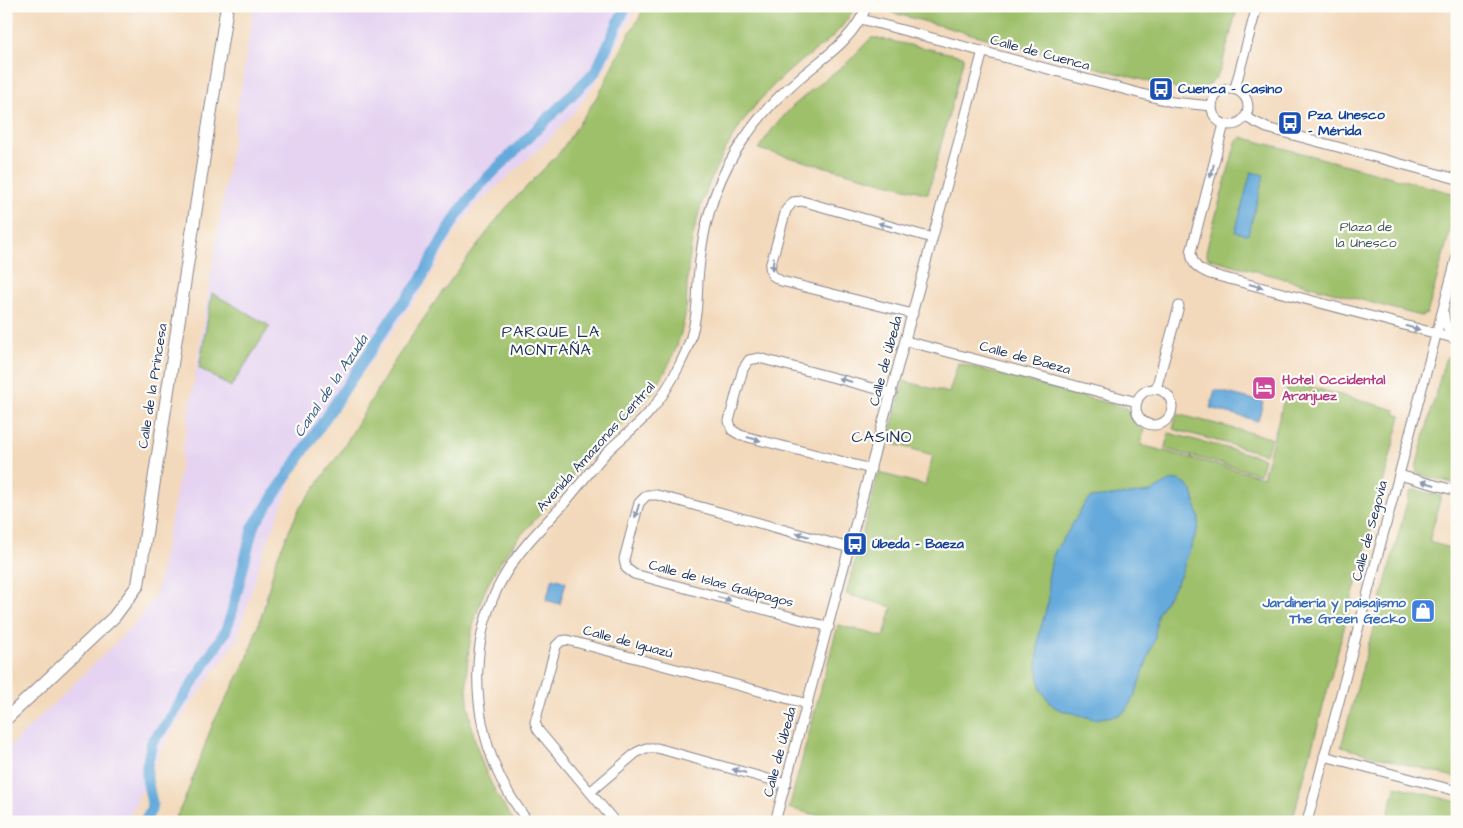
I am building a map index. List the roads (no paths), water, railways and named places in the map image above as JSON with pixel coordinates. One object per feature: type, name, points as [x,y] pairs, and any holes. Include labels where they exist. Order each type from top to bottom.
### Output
[{"type":"street","name":"Calle de la Princesa","points":[[6,719],[114,617],[138,585],[227,6]]},
{"type":"street","name":"Avenida Amazonas Central","points":[[528,822],[496,770],[485,740],[479,710],[477,677],[479,651],[487,615],[494,596],[503,577],[525,546],[607,452],[648,415],[669,387],[686,352],[696,315],[703,239],[711,207],[725,173],[742,142],[770,105],[847,38],[861,19],[867,6]]},
{"type":"street","points":[[1235,88],[1257,6]]},
{"type":"street","name":"Calle de Cuenca","points":[[861,19],[1172,102],[1212,106]]},
{"type":"street","name":"Calle de Úbeda","points":[[775,822],[983,51]]},
{"type":"street","points":[[1235,88],[1247,100],[1246,117],[1236,124],[1224,124],[1215,117],[1212,106],[1217,94],[1222,90],[1235,88]]},
{"type":"street","points":[[1246,117],[1266,128],[1457,180]]},
{"type":"street","points":[[1224,124],[1191,252],[1192,259],[1200,270],[1457,339]]},
{"type":"street","points":[[913,314],[780,281],[772,275],[770,267],[786,210],[793,202],[802,202],[932,238]]},
{"type":"street","points":[[1436,334],[1457,256]]},
{"type":"street","points":[[1447,294],[1445,323],[1447,329],[1457,339]]},
{"type":"street","points":[[1156,390],[1179,306]]},
{"type":"street","name":"Calle de Segovia","points":[[1307,822],[1436,334]]},
{"type":"street","name":"Calle de Baeza","points":[[906,341],[1137,402]]},
{"type":"street","points":[[871,470],[740,435],[732,430],[729,422],[743,369],[749,360],[759,358],[892,393]]},
{"type":"street","points":[[1150,390],[1163,392],[1169,397],[1172,404],[1171,412],[1168,419],[1162,424],[1150,425],[1143,422],[1138,416],[1137,402],[1143,393],[1150,390]]},
{"type":"street","points":[[1399,475],[1457,491]]},
{"type":"street","name":"Calle de Islas Galápagos","points":[[829,627],[634,574],[626,568],[624,558],[639,503],[647,495],[657,495],[850,548]]},
{"type":"street","name":"Calle de Iguazú","points":[[615,822],[538,730],[535,722],[556,646],[561,641],[568,640],[808,704]]},
{"type":"street","points":[[590,792],[636,752],[646,748],[657,748],[786,784]]},
{"type":"street","points":[[1324,756],[1457,792]]},
{"type":"water","points":[[1251,172],[1264,175],[1248,235],[1235,232]]},
{"type":"water","points":[[1215,390],[1263,402],[1258,421],[1210,408]]},
{"type":"water","points":[[1178,480],[1185,483],[1192,491],[1199,518],[1198,528],[1180,577],[1157,615],[1155,638],[1136,693],[1126,710],[1120,715],[1094,719],[1053,706],[1041,690],[1037,665],[1039,634],[1049,599],[1048,579],[1056,549],[1085,503],[1091,498],[1151,492],[1169,481]]},
{"type":"water","points":[[553,578],[566,582],[560,604],[546,600]]},
{"type":"waterway","name":"Canal de la Azuda","points":[[144,822],[151,810],[152,803],[147,779],[147,766],[152,742],[168,722],[225,632],[231,616],[253,527],[396,312],[420,281],[459,212],[479,186],[596,71],[626,6]]},
{"type":"place","name":"Cuenca - Casino","points":[[1161,89]]},
{"type":"place","name":"Pza. Unesco - Mérida","points":[[1290,123]]},
{"type":"place","name":"Hotel Occidental Aranjuez","points":[[1264,388]]},
{"type":"place","name":"Úbeda - Baeza","points":[[855,544]]},
{"type":"place","name":"Jardinería y paisajismo The Green Gecko","points":[[1423,611]]},
{"type":"district","name":"PARQUE LA MONTAÑA","points":[[551,341]]},
{"type":"district","name":"CASINO","points":[[882,437]]},
{"type":"park label","name":"Plaza de la Unesco","points":[[1366,236]]}]
